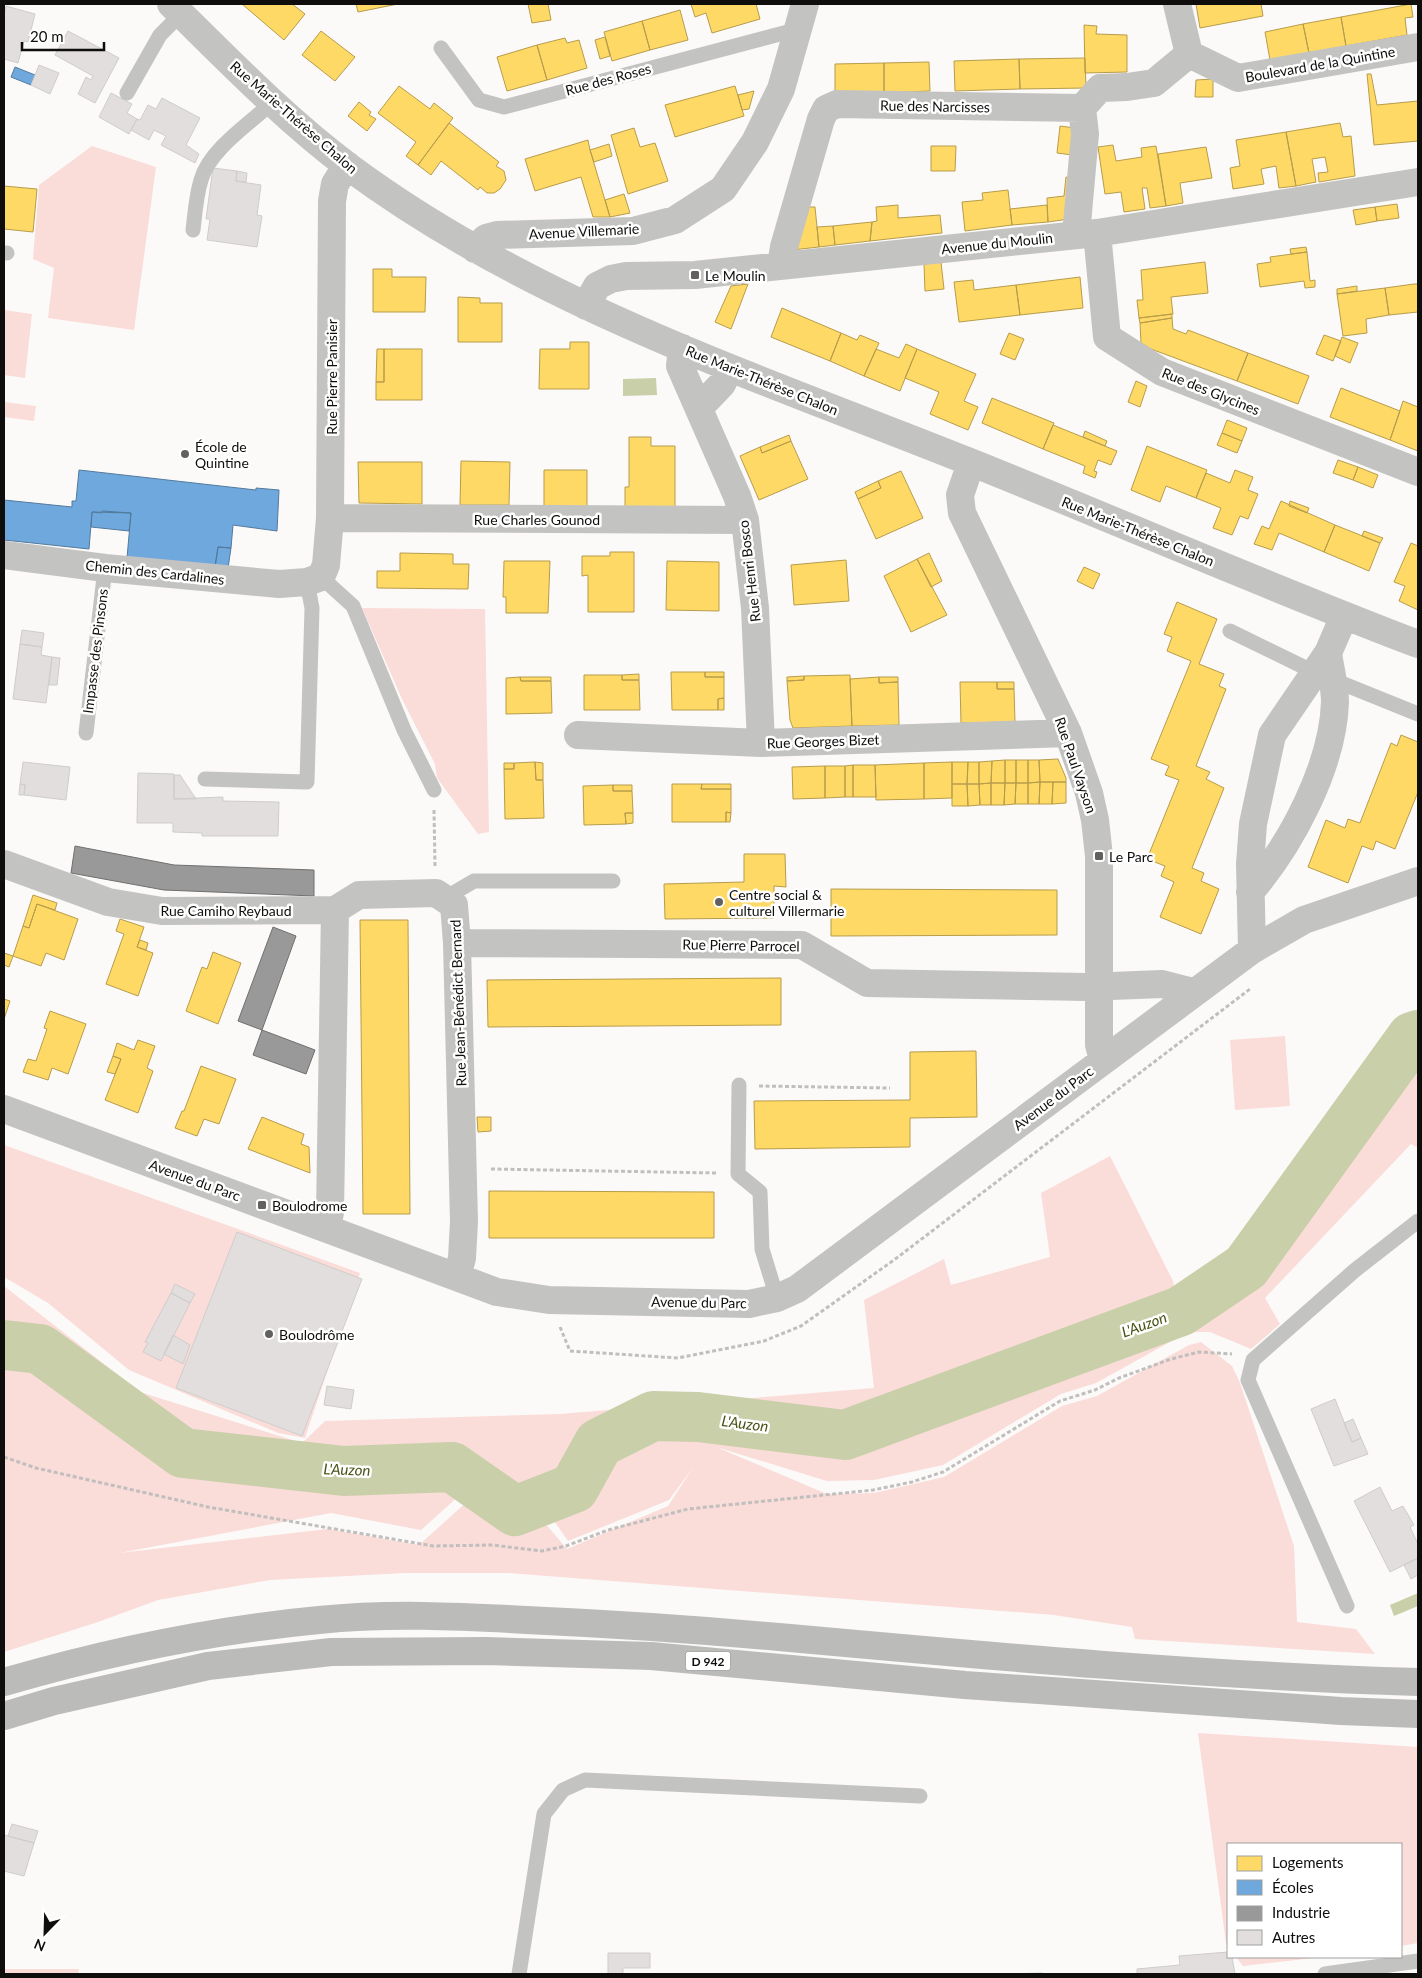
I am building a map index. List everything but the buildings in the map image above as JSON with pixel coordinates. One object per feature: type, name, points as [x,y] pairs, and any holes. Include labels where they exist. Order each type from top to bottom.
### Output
[{"type":"main road","name":"D 942","points":[[4,1682],[82,1660],[196,1635],[321,1619],[431,1615],[656,1626],[973,1654],[1331,1679],[1418,1682]]},
{"type":"main road","name":"D 942","points":[[4,1716],[54,1701],[208,1666],[330,1652],[486,1651],[651,1656],[965,1685],[1331,1711],[1418,1714]]},
{"type":"street","points":[[1086,234],[1085,134],[1082,108],[1100,88],[1154,83],[1188,54],[1177,4]]},
{"type":"street","name":"Rue Marie-Thérèse Chalon","points":[[176,9],[247,80],[347,165],[475,249],[532,281],[730,368],[971,463],[1344,616],[1418,644]]},
{"type":"street","name":"Avenue Villemarie","points":[[475,249],[486,238],[498,234],[633,231],[675,220],[722,188],[755,142],[781,89],[802,16]]},
{"type":"street","name":"Boulevard de la Quintine","points":[[1188,54],[1238,78],[1418,47]]},
{"type":"street","name":"Rue des Narcisses","points":[[781,265],[784,247],[820,119],[826,110],[836,104],[1082,108]]},
{"type":"street","name":"Rue Pierre Panisier","points":[[314,579],[326,565],[330,518],[332,201],[335,184],[347,165]]},
{"type":"street","name":"Avenue du Moulin","points":[[586,306],[597,286],[611,279],[626,276],[695,275],[1086,234],[1418,182]]},
{"type":"street","name":"Rue des Glycines","points":[[1086,234],[1107,337],[1162,372],[1418,472]]},
{"type":"street","name":"Rue Henri Bosco","points":[[682,348],[680,366],[745,520],[755,608],[761,742]]},
{"type":"street","points":[[699,408],[722,384],[730,368]]},
{"type":"street","name":"Rue Paul Vayson","points":[[971,463],[960,495],[962,513],[1068,733],[1089,793],[1095,820],[1099,856],[1100,986],[1098,1045],[1103,1060]]},
{"type":"street","name":"Rue Charles Gounod","points":[[330,518],[745,520]]},
{"type":"street","name":"Chemin des Cardalines","points":[[4,555],[105,568],[279,584],[314,579]]},
{"type":"street","points":[[1252,950],[1250,892],[1253,824],[1272,735],[1324,668],[1344,616]]},
{"type":"street","points":[[1250,892],[1269,870],[1292,833],[1326,760],[1335,702],[1324,668]]},
{"type":"street","name":"Rue Georges Bizet","points":[[578,735],[761,742],[1068,733]]},
{"type":"street","name":"Rue Camiho Reybaud","points":[[4,864],[108,902],[162,912],[335,910]]},
{"type":"street","name":"Avenue du Parc","points":[[4,1109],[497,1292],[549,1300],[749,1304],[777,1298],[797,1289],[1193,992],[1252,950],[1304,920],[1418,881]]},
{"type":"street","points":[[327,1230],[330,1212],[335,910],[359,895],[440,895]]},
{"type":"street","name":"Rue Jean-Bénédict Bernard","points":[[440,895],[454,905],[457,944],[463,1169],[462,1258],[457,1277]]},
{"type":"street","name":"Rue Pierre Parrocel","points":[[457,944],[802,944],[867,984],[1100,986],[1162,984],[1193,992]]},
{"type":"lane","points":[[127,93],[176,9]]},
{"type":"lane","name":"Rue des Roses","points":[[440,48],[479,100],[504,107],[802,16]]},
{"type":"lane","points":[[193,230],[201,180],[208,164],[250,121],[273,102]]},
{"type":"lane","name":"Impasse des Pinsons","points":[[86,733],[105,568]]},
{"type":"lane","points":[[206,779],[307,782],[314,579]]},
{"type":"lane","points":[[314,579],[354,606],[404,730],[434,790]]},
{"type":"lane","points":[[1230,631],[1324,668],[1418,714]]},
{"type":"lane","points":[[440,895],[474,881],[613,880]]},
{"type":"lane","points":[[738,1086],[738,1174],[760,1192],[762,1249],[777,1298]]},
{"type":"lane","points":[[1347,1606],[1248,1380],[1253,1360],[1354,1271],[1418,1221]]},
{"type":"lane","points":[[519,1974],[544,1814],[563,1790],[585,1780],[920,1796]]},
{"type":"lane","points":[[1325,1974],[1418,1961]]},
{"type":"path","points":[[434,790],[440,895]]},
{"type":"path","points":[[738,1086],[890,1088]]},
{"type":"path","points":[[463,1169],[738,1174]]},
{"type":"path","points":[[4,1457],[36,1468],[208,1507],[433,1546],[492,1545],[542,1551],[566,1546],[608,1530],[688,1509],[863,1491],[912,1482],[943,1472],[1060,1401],[1095,1390],[1119,1378],[1171,1359],[1199,1352],[1216,1352],[1253,1360]]},
{"type":"shaded area","points":[[92,146],[156,167],[134,330],[48,318],[54,268],[33,259],[39,185]]},
{"type":"shaded area","points":[[4,310],[32,314],[25,378],[4,375]]},
{"type":"shaded area","points":[[656,378],[657,395],[623,396],[623,379]]},
{"type":"shaded area","points":[[4,402],[36,406],[34,421],[4,417]]},
{"type":"shaded area","points":[[362,608],[485,609],[489,832],[478,834],[437,778],[435,764],[402,699]]},
{"type":"shaded area","points":[[1285,1036],[1290,1106],[1235,1110],[1230,1040]]},
{"type":"shaded area","points":[[1418,1049],[1418,1148],[1411,1144],[1265,1298],[1280,1324],[1251,1349],[1210,1332],[1188,1332],[1096,1383],[1061,1394],[943,1465],[874,1480],[827,1481],[716,1447],[827,1494],[874,1493],[944,1477],[1062,1406],[1097,1396],[1189,1345],[1201,1342],[1232,1366],[1240,1383],[1294,1546],[1297,1622],[1356,1629],[1375,1654],[1135,1639],[1132,1627],[1054,1615],[508,1573],[405,1573],[270,1580],[158,1600],[98,1622],[4,1652],[4,1286],[140,1392],[302,1443],[325,1421],[560,1414],[874,1388],[864,1300],[944,1259],[951,1285],[1050,1257],[1041,1193],[1110,1156],[1173,1281],[1180,1318],[1250,1276]],"holes":[[[694,1466],[668,1506],[567,1549],[532,1508],[513,1515],[479,1491],[419,1545],[328,1529],[119,1553],[331,1513],[421,1530],[481,1476],[516,1499],[534,1492],[568,1541],[669,1500]]]},
{"type":"shaded area","points":[[4,1145],[360,1273],[305,1438],[278,1433],[129,1370],[48,1303],[4,1277]]},
{"type":"shaded area","points":[[1418,1593],[1418,1606],[1394,1616],[1390,1605]]},
{"type":"shaded area","points":[[1198,1733],[1418,1747],[1418,1943],[1402,1946],[1402,1843],[1227,1843],[1227,1945]]},
{"type":"shaded area","points":[[1237,1958],[1313,1958],[1243,1966]]},
{"type":"shaded area","points":[[4,1969],[79,1969],[78,1974],[4,1974]]},
{"type":"waterway","name":"L'Auzon","points":[[4,1345],[40,1349],[183,1453],[344,1471],[452,1467],[515,1511],[574,1488],[599,1443],[653,1416],[698,1417],[845,1435],[1181,1311],[1246,1267],[1412,1037],[1418,1035]]},
{"type":"place","name":"Le Moulin","points":[[695,275]]},
{"type":"place","name":"École de Quintine","points":[[185,454]]},
{"type":"place","name":"Le Parc","points":[[1099,856]]},
{"type":"place","name":"Centre social & culturel Villermarie","points":[[719,902]]},
{"type":"place","name":"Boulodrome","points":[[262,1205]]},
{"type":"place","name":"Boulodrôme","points":[[269,1334]]}]
